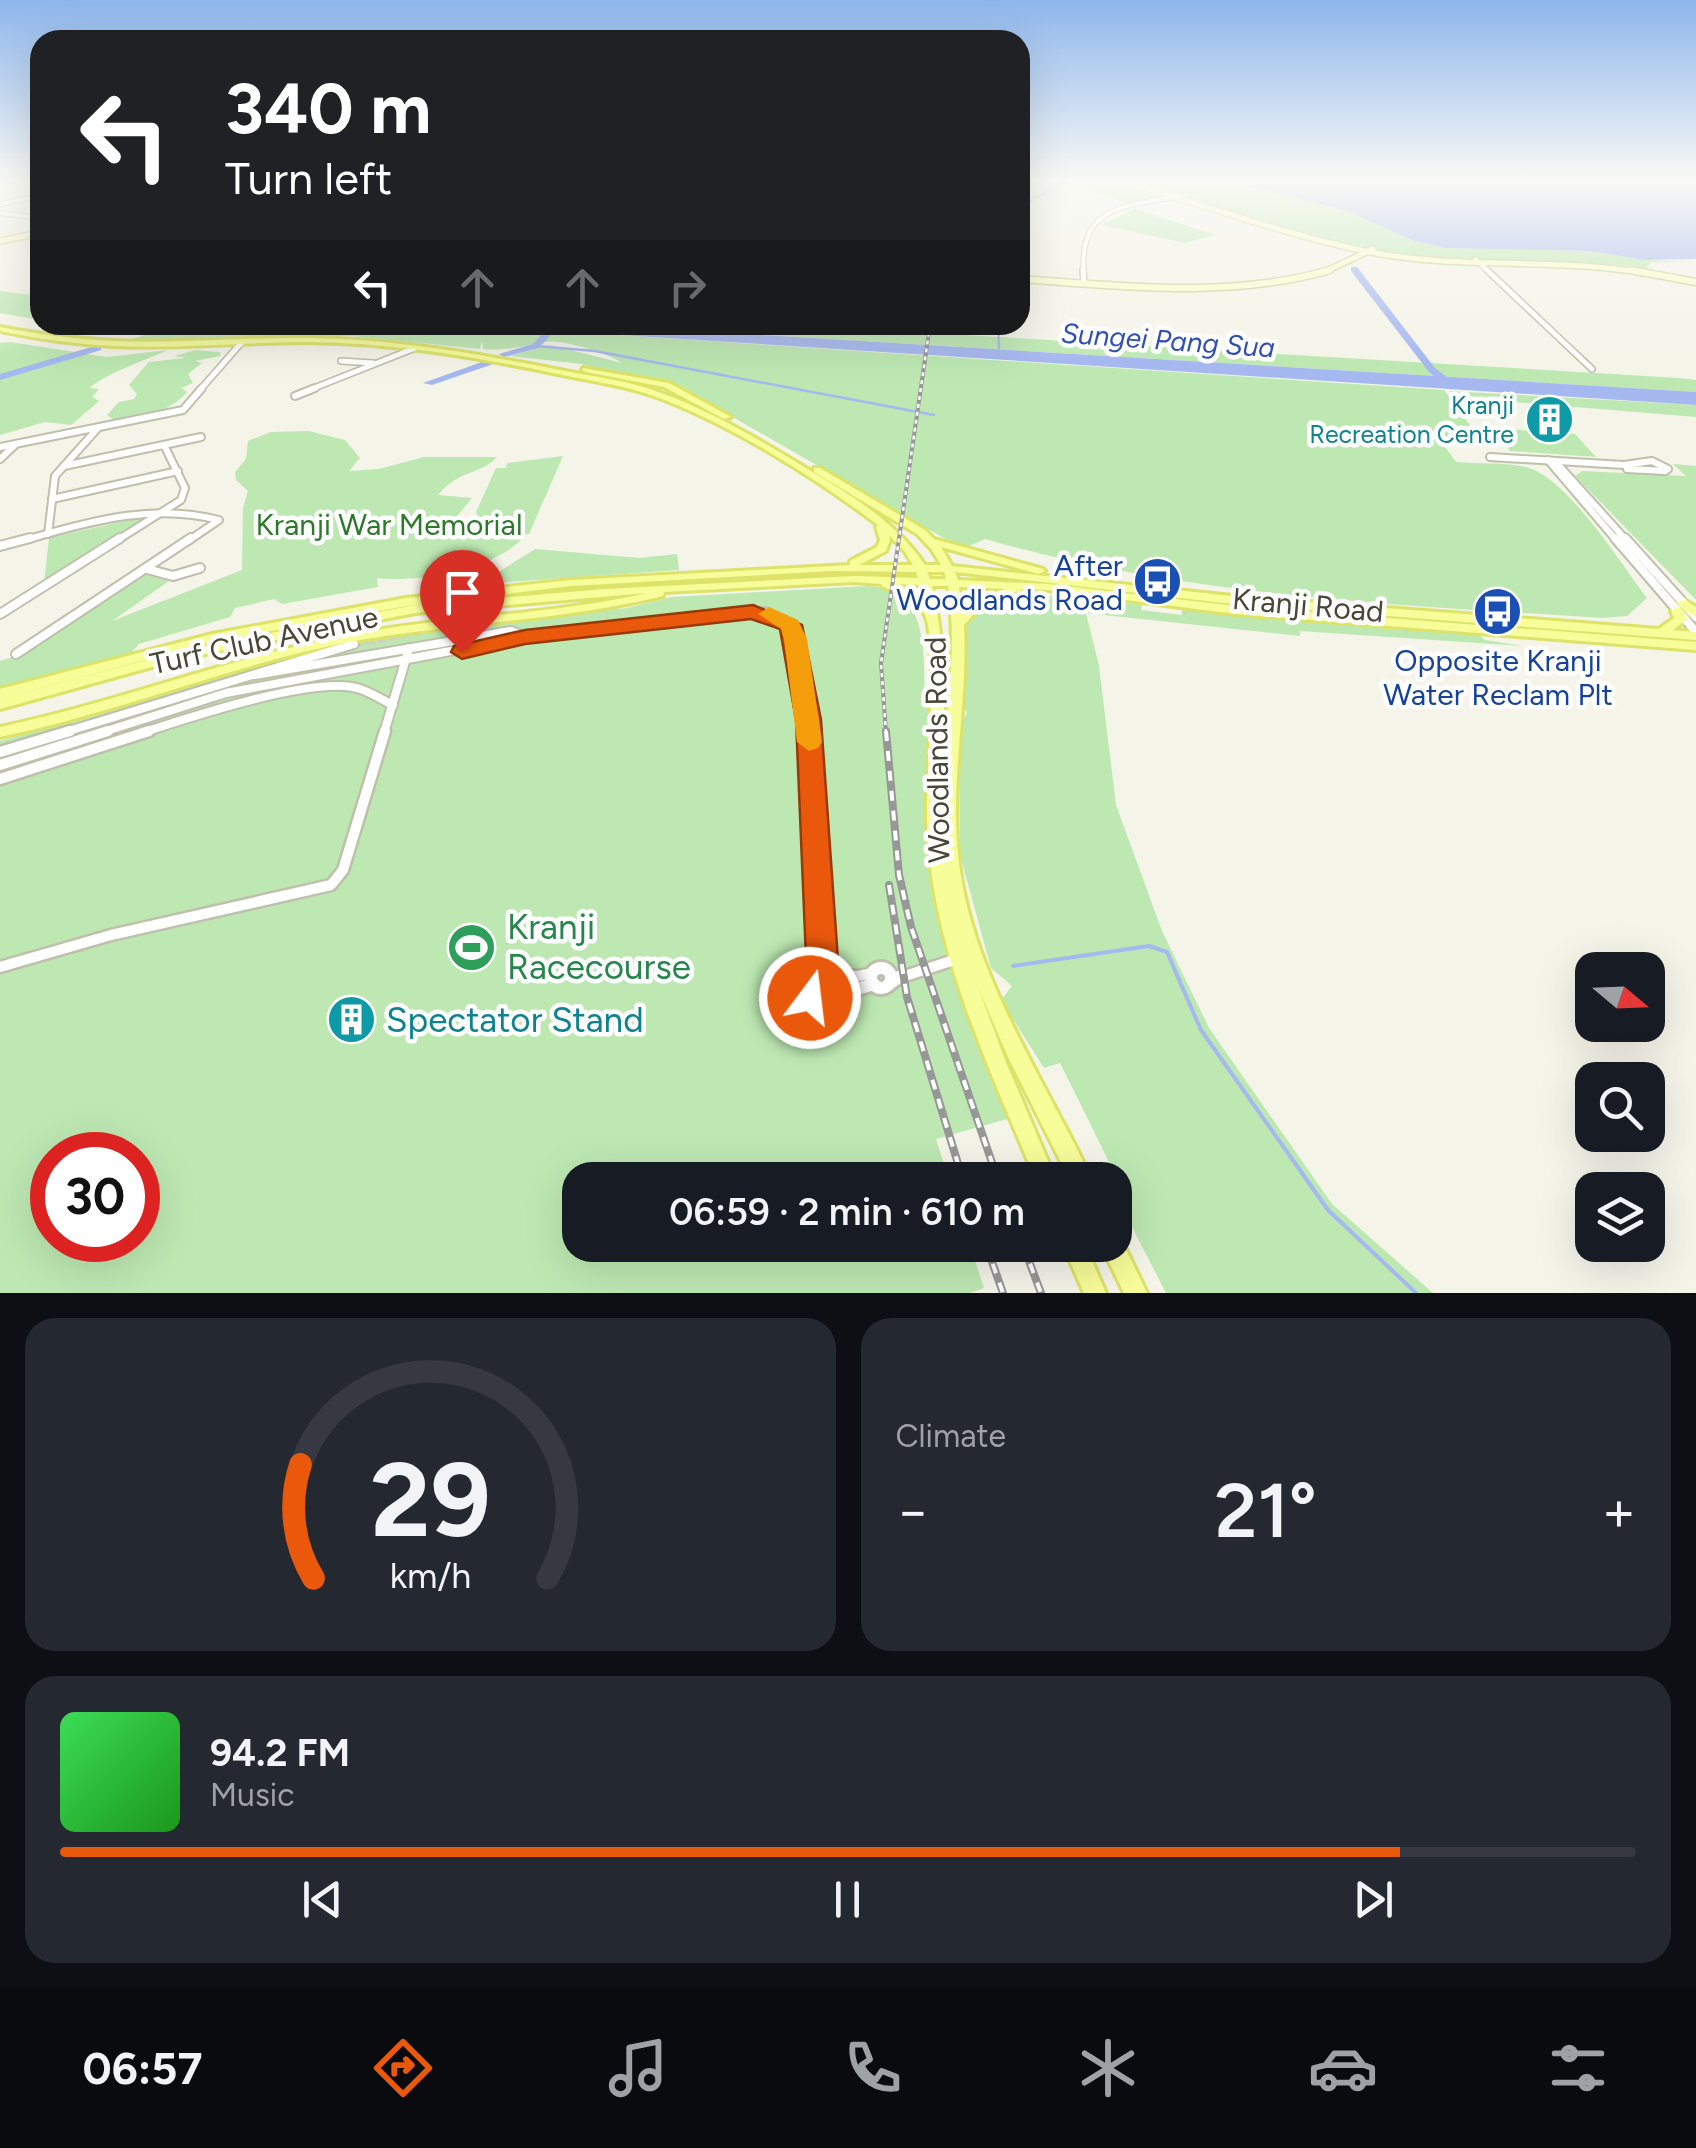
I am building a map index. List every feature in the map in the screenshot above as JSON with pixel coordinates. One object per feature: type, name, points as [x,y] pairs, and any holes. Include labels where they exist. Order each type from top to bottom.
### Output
[{"type":"main road","points":[[1337,240],[1372,250],[1476,260],[1583,261],[1696,281]]},
{"type":"main road","points":[[1030,280],[1234,288],[1339,268],[1372,250]]},
{"type":"main road","points":[[1,331],[30,334]]},
{"type":"main road","name":"Woodlands Road","points":[[45,335],[107,344],[242,342],[420,347],[592,374],[654,393],[736,430],[830,487],[880,524],[910,550],[923,573],[934,621],[941,686],[936,848],[962,958],[1039,1162]]},
{"type":"main road","name":"Woodlands Road","points":[[107,344],[362,339],[666,385],[890,510],[930,540],[950,574],[958,624],[947,778],[952,872],[988,990],[1072,1162]]},
{"type":"main road","points":[[832,568],[864,561],[882,550],[885,540],[880,524]]},
{"type":"main road","points":[[930,540],[957,551],[1087,582]]},
{"type":"main road","name":"Turf Club Avenue","points":[[0,694],[212,638],[406,602],[571,584],[832,568],[950,574]]},
{"type":"main road","name":"Turf Club Avenue","points":[[0,704],[184,654],[415,609],[923,573]]},
{"type":"main road","name":"Kranji Road","points":[[950,574],[1087,582],[1232,600],[1696,634]]},
{"type":"main road","name":"Kranji Road","points":[[950,574],[1235,610],[1696,646]]},
{"type":"main road","points":[[854,579],[905,590],[934,621]]},
{"type":"main road","points":[[958,624],[978,602],[1029,586]]},
{"type":"main road","points":[[0,732],[59,722],[333,641],[420,624],[632,602],[686,587]]},
{"type":"main road","points":[[1661,632],[1676,625],[1688,611]]},
{"type":"main road","points":[[1081,1262],[1094,1293]]},
{"type":"main road","points":[[1120,1262],[1136,1293]]},
{"type":"street","points":[[1082,240],[1084,283]]},
{"type":"street","points":[[1476,260],[1592,369]]},
{"type":"street","points":[[0,447],[183,410],[242,342]]},
{"type":"street","points":[[295,396],[378,364],[402,348]]},
{"type":"street","points":[[341,361],[378,364]]},
{"type":"street","points":[[48,534],[55,476],[97,429]]},
{"type":"street","points":[[64,466],[201,437]]},
{"type":"street","points":[[0,459],[16,444]]},
{"type":"street","points":[[0,614],[168,511],[185,488],[164,445]]},
{"type":"street","points":[[1553,463],[1490,457],[1553,463],[1668,470],[1660,461],[1638,460],[1624,465],[1553,463]]},
{"type":"street","points":[[1553,463],[1688,611],[1696,634]]},
{"type":"street","points":[[52,499],[178,471]]},
{"type":"street","points":[[0,546],[130,515],[168,511],[217,518],[215,524],[16,654]]},
{"type":"street","points":[[147,569],[173,576],[200,568]]},
{"type":"street","points":[[0,765],[226,692],[525,637],[753,612],[790,625],[808,720],[822,960],[806,990],[812,1001],[826,1003],[887,971]]},
{"type":"street","points":[[218,682],[511,631],[525,637]]},
{"type":"street","points":[[0,752],[218,682],[354,644]]},
{"type":"street","points":[[0,967],[112,935],[331,885],[343,870],[409,648]]},
{"type":"street","points":[[0,778],[206,712],[314,689],[356,687],[394,705]]},
{"type":"street","points":[[888,985],[900,976],[962,958]]},
{"type":"street","points":[[822,960],[834,980],[836,995]]},
{"type":"street","points":[[887,971],[900,976]]},
{"type":"street","points":[[887,971],[891,979],[888,985]]},
{"type":"street","points":[[814,978],[873,979],[888,985]]},
{"type":"green space","points":[[1338,240],[1412,240],[1446,248],[1590,251],[1644,260],[1696,262],[1651,262],[1646,268],[1452,258]]},
{"type":"green space","points":[[0,291],[30,295],[30,318],[0,313]]},
{"type":"green space","points":[[145,335],[617,335],[1444,390],[1484,444],[1441,441],[1456,462],[1518,465],[1542,474],[1592,524],[1647,598],[1627,616],[1603,618],[1448,608],[1213,586],[1136,574],[985,539],[963,549],[684,389],[581,364],[510,356],[550,345],[622,363],[596,351],[563,343],[491,350],[483,349],[482,340],[480,349],[352,336],[128,340]]},
{"type":"green space","points":[[763,335],[965,335],[1678,378],[1696,380],[1696,392]]},
{"type":"green space","points":[[0,343],[107,357],[168,350],[90,388],[99,389],[92,397],[99,401],[71,425],[45,422],[0,435]]},
{"type":"green space","points":[[196,350],[220,352],[220,356],[195,361],[202,363],[188,374],[193,383],[181,388],[187,392],[180,399],[144,415],[114,420],[107,415],[119,402],[134,399],[137,394],[129,385],[149,362],[185,358],[174,356]]},
{"type":"green space","points":[[1449,391],[1696,405],[1696,417],[1454,397]]},
{"type":"green space","points":[[1492,428],[1575,434],[1596,457],[1510,451]]},
{"type":"green space","name":"Kranji War Memorial","points":[[309,431],[345,440],[360,458],[349,471],[379,469],[424,457],[497,457],[455,480],[438,495],[472,498],[449,526],[483,533],[476,512],[496,468],[563,456],[529,534],[517,535],[525,536],[477,565],[435,576],[377,578],[378,587],[282,604],[274,599],[235,608],[230,617],[139,644],[132,652],[0,689],[0,661],[16,656],[144,574],[169,581],[112,621],[242,570],[243,508],[248,491],[236,480],[235,472],[246,459],[248,441],[271,432]]},
{"type":"green space","points":[[1673,464],[1696,466],[1696,600],[1575,476],[1582,471],[1686,476]]},
{"type":"green space","points":[[151,515],[44,583],[49,538]]},
{"type":"green space","points":[[535,549],[639,558],[677,554],[679,570],[494,583],[494,575]]},
{"type":"green space","name":"Kranji Racecourse","points":[[868,586],[889,590],[904,599],[914,612],[923,647],[925,705],[933,706],[930,830],[1011,1118],[936,1139],[943,1162],[562,1162],[562,1262],[976,1262],[984,1288],[970,1293],[0,1293],[0,741],[296,653],[420,626],[627,608],[671,597]]},
{"type":"green space","points":[[1037,594],[1142,605],[1141,610],[1182,615],[1182,610],[1197,610],[1477,633],[1485,640],[1523,646],[1300,631],[1300,636],[1086,613],[1099,666],[1116,805],[1162,931],[1209,1028],[1332,1204],[1433,1293],[1166,1293],[1132,1227],[1132,1162],[1109,1162],[1060,1063],[1044,1068],[1001,1000],[1012,986],[991,968],[960,855],[959,727],[967,713],[961,701],[967,619],[980,605],[1005,596]]},
{"type":"water","points":[[1412,240],[1696,240],[1696,259],[1644,260],[1590,251],[1446,248]]},
{"type":"water","points":[[621,335],[763,335],[1696,392],[1696,405]]},
{"type":"waterway","points":[[1354,269],[1432,370],[1448,383]]},
{"type":"waterway","points":[[504,354],[536,346],[546,335]]},
{"type":"waterway","points":[[998,335],[999,348]]},
{"type":"waterway","points":[[536,346],[595,351],[934,415]]},
{"type":"waterway","points":[[0,377],[98,348]]},
{"type":"waterway","points":[[428,383],[493,361]]},
{"type":"waterway","points":[[1013,966],[1149,946],[1167,952],[1201,1030],[1328,1210],[1416,1293]]},
{"type":"tunnel","points":[[354,644],[452,625],[507,632]]},
{"type":"railway","points":[[886,733],[881,663],[929,335]]},
{"type":"railway","points":[[886,731],[899,875],[911,927],[992,1162]]},
{"type":"railway","points":[[889,885],[907,997],[957,1162]]},
{"type":"railway","points":[[992,1262],[1003,1293]]},
{"type":"railway","points":[[1029,1262],[1041,1293]]},
{"type":"slow traffic","points":[[769,614],[790,625],[796,639],[809,742]]},
{"type":"place","name":"Kranji Recreation Centre","points":[[1549,419]]},
{"type":"place","name":"After Woodlands Road","points":[[1158,582]]},
{"type":"place","name":"Opposite Kranji Water Reclam Plt","points":[[1498,611]]},
{"type":"place","name":"Kranji Racecourse","points":[[472,947]]},
{"type":"place","name":"Spectator Stand","points":[[351,1020]]},
{"type":"route","points":[[462,652],[525,637],[753,612],[764,612],[790,625],[796,639],[808,720],[822,960],[807,986],[810,998]]},
{"type":"water label","name":"Sungei Pang Sua","points":[[1168,340]]}]
